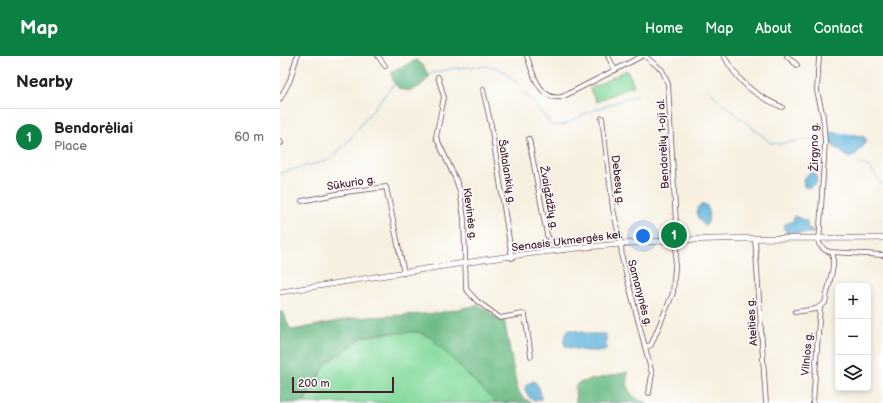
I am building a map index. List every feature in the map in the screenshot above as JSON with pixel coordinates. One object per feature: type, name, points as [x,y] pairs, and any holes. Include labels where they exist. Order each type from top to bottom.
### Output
[{"type":"main road","name":"Senasis Ukmergės kel.","points":[[280,292],[563,250],[621,244],[677,240],[883,238]]},
{"type":"street","points":[[280,99],[290,80],[297,56]]},
{"type":"street","points":[[378,56],[385,66]]},
{"type":"street","points":[[527,56],[534,79],[545,92],[556,98],[564,96],[642,56]]},
{"type":"street","points":[[608,56],[615,70]]},
{"type":"street","name":"Bendorėlių 1-oji al.","points":[[645,56],[662,70],[668,84],[677,240]]},
{"type":"street","points":[[724,56],[733,72],[743,83],[763,99],[782,107]]},
{"type":"street","points":[[787,56],[797,65]]},
{"type":"street","name":"Žirgyno g.","points":[[819,56],[817,91],[823,116],[824,142],[820,238]]},
{"type":"street","name":"Klevinės g.","points":[[438,77],[444,97],[436,136],[460,190],[464,219],[466,289],[477,301],[500,318],[522,314],[525,316],[531,356]]},
{"type":"street","name":"Šaltalankių g.","points":[[483,90],[491,125],[512,258]]},
{"type":"street","name":"Debesų g.","points":[[602,118],[613,209],[621,244]]},
{"type":"street","name":"Žvaigždžių g.","points":[[529,138],[546,235],[550,240],[562,243],[563,250]]},
{"type":"street","name":"Sūkurio g.","points":[[302,201],[346,192],[386,187],[404,273]]},
{"type":"street","points":[[820,238],[821,247],[833,253],[883,255]]},
{"type":"street","name":"Ateities g.","points":[[755,239],[766,403]]},
{"type":"street","name":"Samanynės g.","points":[[645,347],[651,345],[673,293],[677,240]]},
{"type":"street","name":"Samanynės g.","points":[[621,244],[622,258],[652,374],[649,393]]},
{"type":"street","name":"Vilnios g.","points":[[813,403],[820,307],[825,303],[833,267],[833,253]]},
{"type":"street","points":[[796,312],[820,307]]},
{"type":"green space","points":[[416,60],[423,65],[429,77],[415,89],[400,89],[392,78],[392,72]]},
{"type":"green space","points":[[627,70],[634,85],[596,102],[590,89]]},
{"type":"green space","points":[[479,305],[499,319],[504,319],[517,388],[522,397],[532,403],[496,403],[430,337],[419,332],[387,333],[363,337],[326,364],[303,403],[280,403],[280,312],[284,313],[289,327],[293,330],[353,318],[438,313]]},
{"type":"green space","points":[[419,332],[430,337],[496,403],[303,403],[326,364],[363,337],[387,333]]},
{"type":"green space","points":[[628,372],[627,384],[630,392],[637,399],[648,403],[576,403],[575,387],[578,383]]},
{"type":"water","points":[[832,132],[862,136],[866,139],[860,150],[849,158],[828,142],[828,134]]},
{"type":"water","points":[[810,172],[816,174],[817,183],[810,187],[804,187],[803,180]]},
{"type":"water","points":[[703,204],[706,205],[709,210],[708,223],[706,225],[701,222],[697,215],[698,207]]},
{"type":"water","points":[[794,216],[807,221],[808,229],[815,231],[814,233],[786,233],[784,225],[793,221]]},
{"type":"water","points":[[568,330],[591,334],[606,334],[606,349],[604,351],[586,351],[566,347],[563,341]]},
{"type":"water","points":[[533,381],[538,386],[541,394],[541,399],[536,401],[530,398],[525,391],[526,385]]},
{"type":"waterway","points":[[280,173],[329,160],[344,146],[392,86],[411,78],[455,68],[490,66],[505,72],[520,86]]},
{"type":"waterway","points":[[708,88],[716,98],[771,143],[779,144],[820,137]]},
{"type":"waterway","points":[[524,91],[552,126],[563,125],[587,113],[636,95]]},
{"type":"waterway","points":[[859,163],[868,166],[883,185]]},
{"type":"place","name":"Bendorėliai","points":[[674,235]]}]
